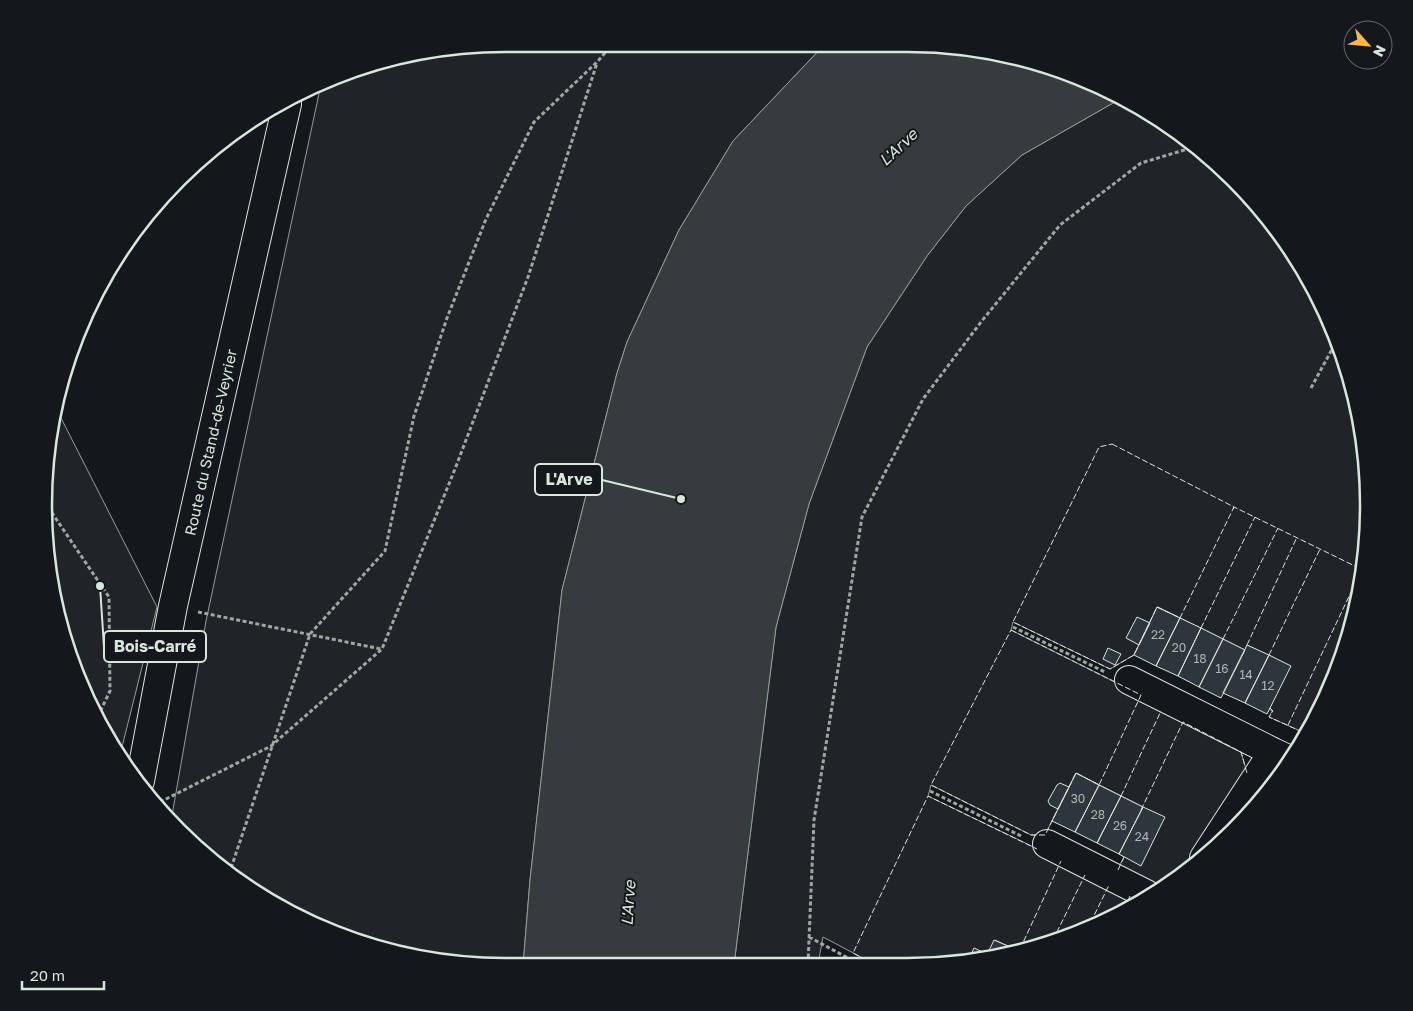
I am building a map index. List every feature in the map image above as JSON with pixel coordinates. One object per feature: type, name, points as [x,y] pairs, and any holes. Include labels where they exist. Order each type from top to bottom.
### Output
[{"type":"main road","name":"Route du Stand-de-Veyrier","points":[[141,774],[173,606],[286,109]]},
{"type":"main road","points":[[1129,680],[1282,756],[1231,823]]},
{"type":"main road","points":[[1047,844],[1143,892]]},
{"type":"path","points":[[232,866],[310,634],[385,550],[414,416],[447,318],[486,219],[534,122],[606,52]]},
{"type":"path","points":[[162,800],[271,746],[382,649],[455,469],[528,277],[597,62]]},
{"type":"path","points":[[808,958],[814,820],[862,518],[923,399],[980,322],[1060,225],[1142,163],[1187,149]]},
{"type":"path","points":[[1311,388],[1332,349]]},
{"type":"path","points":[[52,513],[109,597],[110,691],[101,710]]},
{"type":"path","points":[[173,606],[382,649]]},
{"type":"path","points":[[1013,627],[1120,679],[1129,680]]},
{"type":"path","points":[[930,791],[1035,843],[1047,844]]},
{"type":"path","points":[[809,937],[848,958]]},
{"type":"shaded area","points":[[817,52],[733,141],[679,230],[627,342],[617,373],[562,590],[530,880],[524,958],[476,958],[417,950],[388,943],[332,924],[279,898],[254,882],[230,865],[185,826],[173,812],[206,621],[319,93],[388,68],[446,56],[476,53]]},
{"type":"shaded area","points":[[1114,102],[1134,113],[1183,146],[1228,185],[1267,230],[1300,279],[1326,332],[1345,388],[1357,446],[1360,476],[1360,535],[1357,565],[1345,623],[1326,679],[1300,731],[1269,717],[1272,711],[1269,709],[1290,666],[1247,645],[1245,650],[1158,607],[1134,655],[1110,669],[1013,622],[1011,630],[1141,695],[1139,700],[1241,752],[1248,776],[1202,850],[1148,889],[1116,873],[1124,857],[1119,854],[1143,807],[1076,773],[1045,835],[1031,835],[931,785],[928,796],[1131,894],[1125,903],[1081,924],[1010,947],[995,940],[989,951],[967,955],[937,958],[863,958],[823,937],[819,958],[735,958],[776,627],[809,504],[867,347],[927,256],[966,206],[1022,155]]},
{"type":"shaded area","points":[[61,418],[157,607],[122,746],[99,706],[87,679],[68,623],[61,594],[56,565],[52,506],[56,446]]},
{"type":"shaded area","points":[[1266,782],[1247,805],[1261,783]]},
{"type":"water","points":[[817,52],[908,52],[967,56],[1025,68],[1081,87],[1114,102],[1022,155],[966,206],[927,256],[867,347],[809,504],[776,627],[735,958],[524,958],[530,880],[562,590],[617,373],[627,342],[679,230],[733,141]]},
{"type":"building","points":[[1157,607],[1180,618],[1156,666],[1134,655]]},
{"type":"building","points":[[1137,617],[1150,623],[1139,645],[1126,638]]},
{"type":"building","points":[[1180,618],[1201,628],[1178,676],[1156,666]]},
{"type":"building","points":[[1201,628],[1223,639],[1199,687],[1178,676]]},
{"type":"building","points":[[1223,639],[1245,650],[1221,698],[1199,687]]},
{"type":"building","points":[[1247,645],[1269,655],[1245,703],[1223,693]]},
{"type":"building","points":[[1108,648],[1121,654],[1115,665],[1103,659]]},
{"type":"building","points":[[1269,655],[1291,666],[1267,714],[1245,703]]},
{"type":"building","points":[[1076,773],[1099,785],[1075,832],[1052,821]]},
{"type":"building","points":[[1060,783],[1069,787],[1058,809],[1050,805],[1048,801]]},
{"type":"building","points":[[1099,785],[1121,796],[1097,843],[1075,832]]},
{"type":"building","points":[[1121,796],[1143,807],[1119,854],[1097,843]]},
{"type":"building","points":[[1143,807],[1165,817],[1141,866],[1119,854]]},
{"type":"building","points":[[994,940],[1010,947],[996,950],[989,951]]},
{"type":"building","points":[[974,948],[983,952],[971,954]]},
{"type":"fence","points":[[1112,444],[1234,507],[1180,618],[1157,607],[1134,655],[1110,669],[1013,622],[1099,447],[1112,444]]},
{"type":"fence","points":[[1233,509],[1234,507],[1357,567]]},
{"type":"fence","points":[[1201,628],[1255,517]]},
{"type":"fence","points":[[1223,639],[1278,528]]},
{"type":"fence","points":[[1247,645],[1297,537]]},
{"type":"fence","points":[[1269,655],[1320,549]]},
{"type":"fence","points":[[1288,725],[1353,588]]},
{"type":"fence","points":[[1011,630],[1141,695],[1099,785],[1076,773],[1045,835],[1031,835],[931,785],[1011,630]]},
{"type":"fence","points":[[1270,708],[1273,711],[1269,717],[1300,731]]},
{"type":"fence","points":[[1121,796],[1161,711]]},
{"type":"fence","points":[[1141,810],[1183,722],[1241,752],[1247,773]]},
{"type":"fence","points":[[863,958],[853,953],[928,796],[1037,849]]},
{"type":"fence","points":[[1118,870],[1124,857],[1122,856]]},
{"type":"fence","points":[[1023,944],[1061,861]]},
{"type":"fence","points":[[1057,933],[1085,875]]},
{"type":"fence","points":[[1092,919],[1109,885]]},
{"type":"fence","points":[[1128,902],[1130,896]]},
{"type":"place","name":"L'Arve","points":[[681,499]]},
{"type":"place","name":"Bois-Carré","points":[[100,586]]}]
